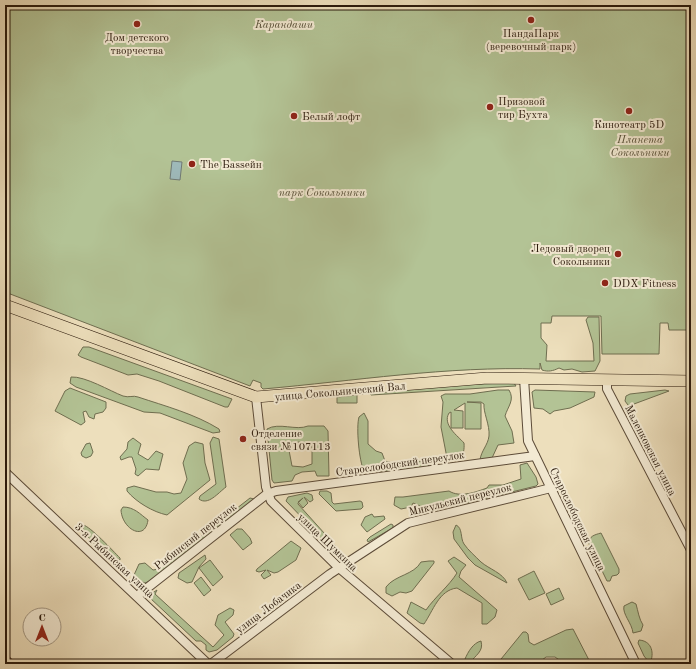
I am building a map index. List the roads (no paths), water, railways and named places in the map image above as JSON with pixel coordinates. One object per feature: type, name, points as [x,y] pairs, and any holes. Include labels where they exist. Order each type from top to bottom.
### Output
[{"type":"main road","name":"улица Сокольнический Вал","points":[[5,305],[256,397],[457,380],[524,378],[607,381],[691,381]]},
{"type":"street","name":"Старослободская улица","points":[[524,378],[526,434],[535,456],[636,664]]},
{"type":"street","name":"Маленковская улица","points":[[607,381],[607,389],[691,550]]},
{"type":"street","name":"улица Шумкина","points":[[256,397],[268,494],[271,501],[338,568],[452,664]]},
{"type":"street","name":"Старослободский переулок","points":[[268,494],[276,491],[535,456]]},
{"type":"street","name":"3-я Рыбинская улица","points":[[5,472],[210,664]]},
{"type":"street","name":"Микульский переулок","points":[[338,568],[408,523],[551,488]]},
{"type":"street","name":"Рыбинский переулок","points":[[137,596],[268,494]]},
{"type":"street","name":"улица Лобачика","points":[[210,664],[338,568]]},
{"type":"street","points":[[5,659],[10,664]]},
{"type":"water","points":[[172,161],[182,162],[180,180],[170,179]]},
{"type":"place","name":"ПандаПарк (веревочный парк)","points":[[531,20]]},
{"type":"place","name":"Дом детского творчества","points":[[137,24]]},
{"type":"place","name":"Призовой тир Бухта","points":[[490,107]]},
{"type":"place","name":"Кинотеатр 5D","points":[[629,111]]},
{"type":"place","name":"Белый лофт","points":[[294,116]]},
{"type":"place","name":"The Баssейн","points":[[192,164]]},
{"type":"place","name":"Ледовый дворец Сокольники","points":[[618,254]]},
{"type":"place","name":"DDX Fitness","points":[[605,283]]},
{"type":"place","name":"Отделение связи №107113","points":[[243,439]]},
{"type":"park label","name":"Карандаши","points":[[284,24]]},
{"type":"park label","name":"Планета Сокольники","points":[[640,145]]},
{"type":"park label","name":"парк Сокольники","points":[[322,192]]}]
